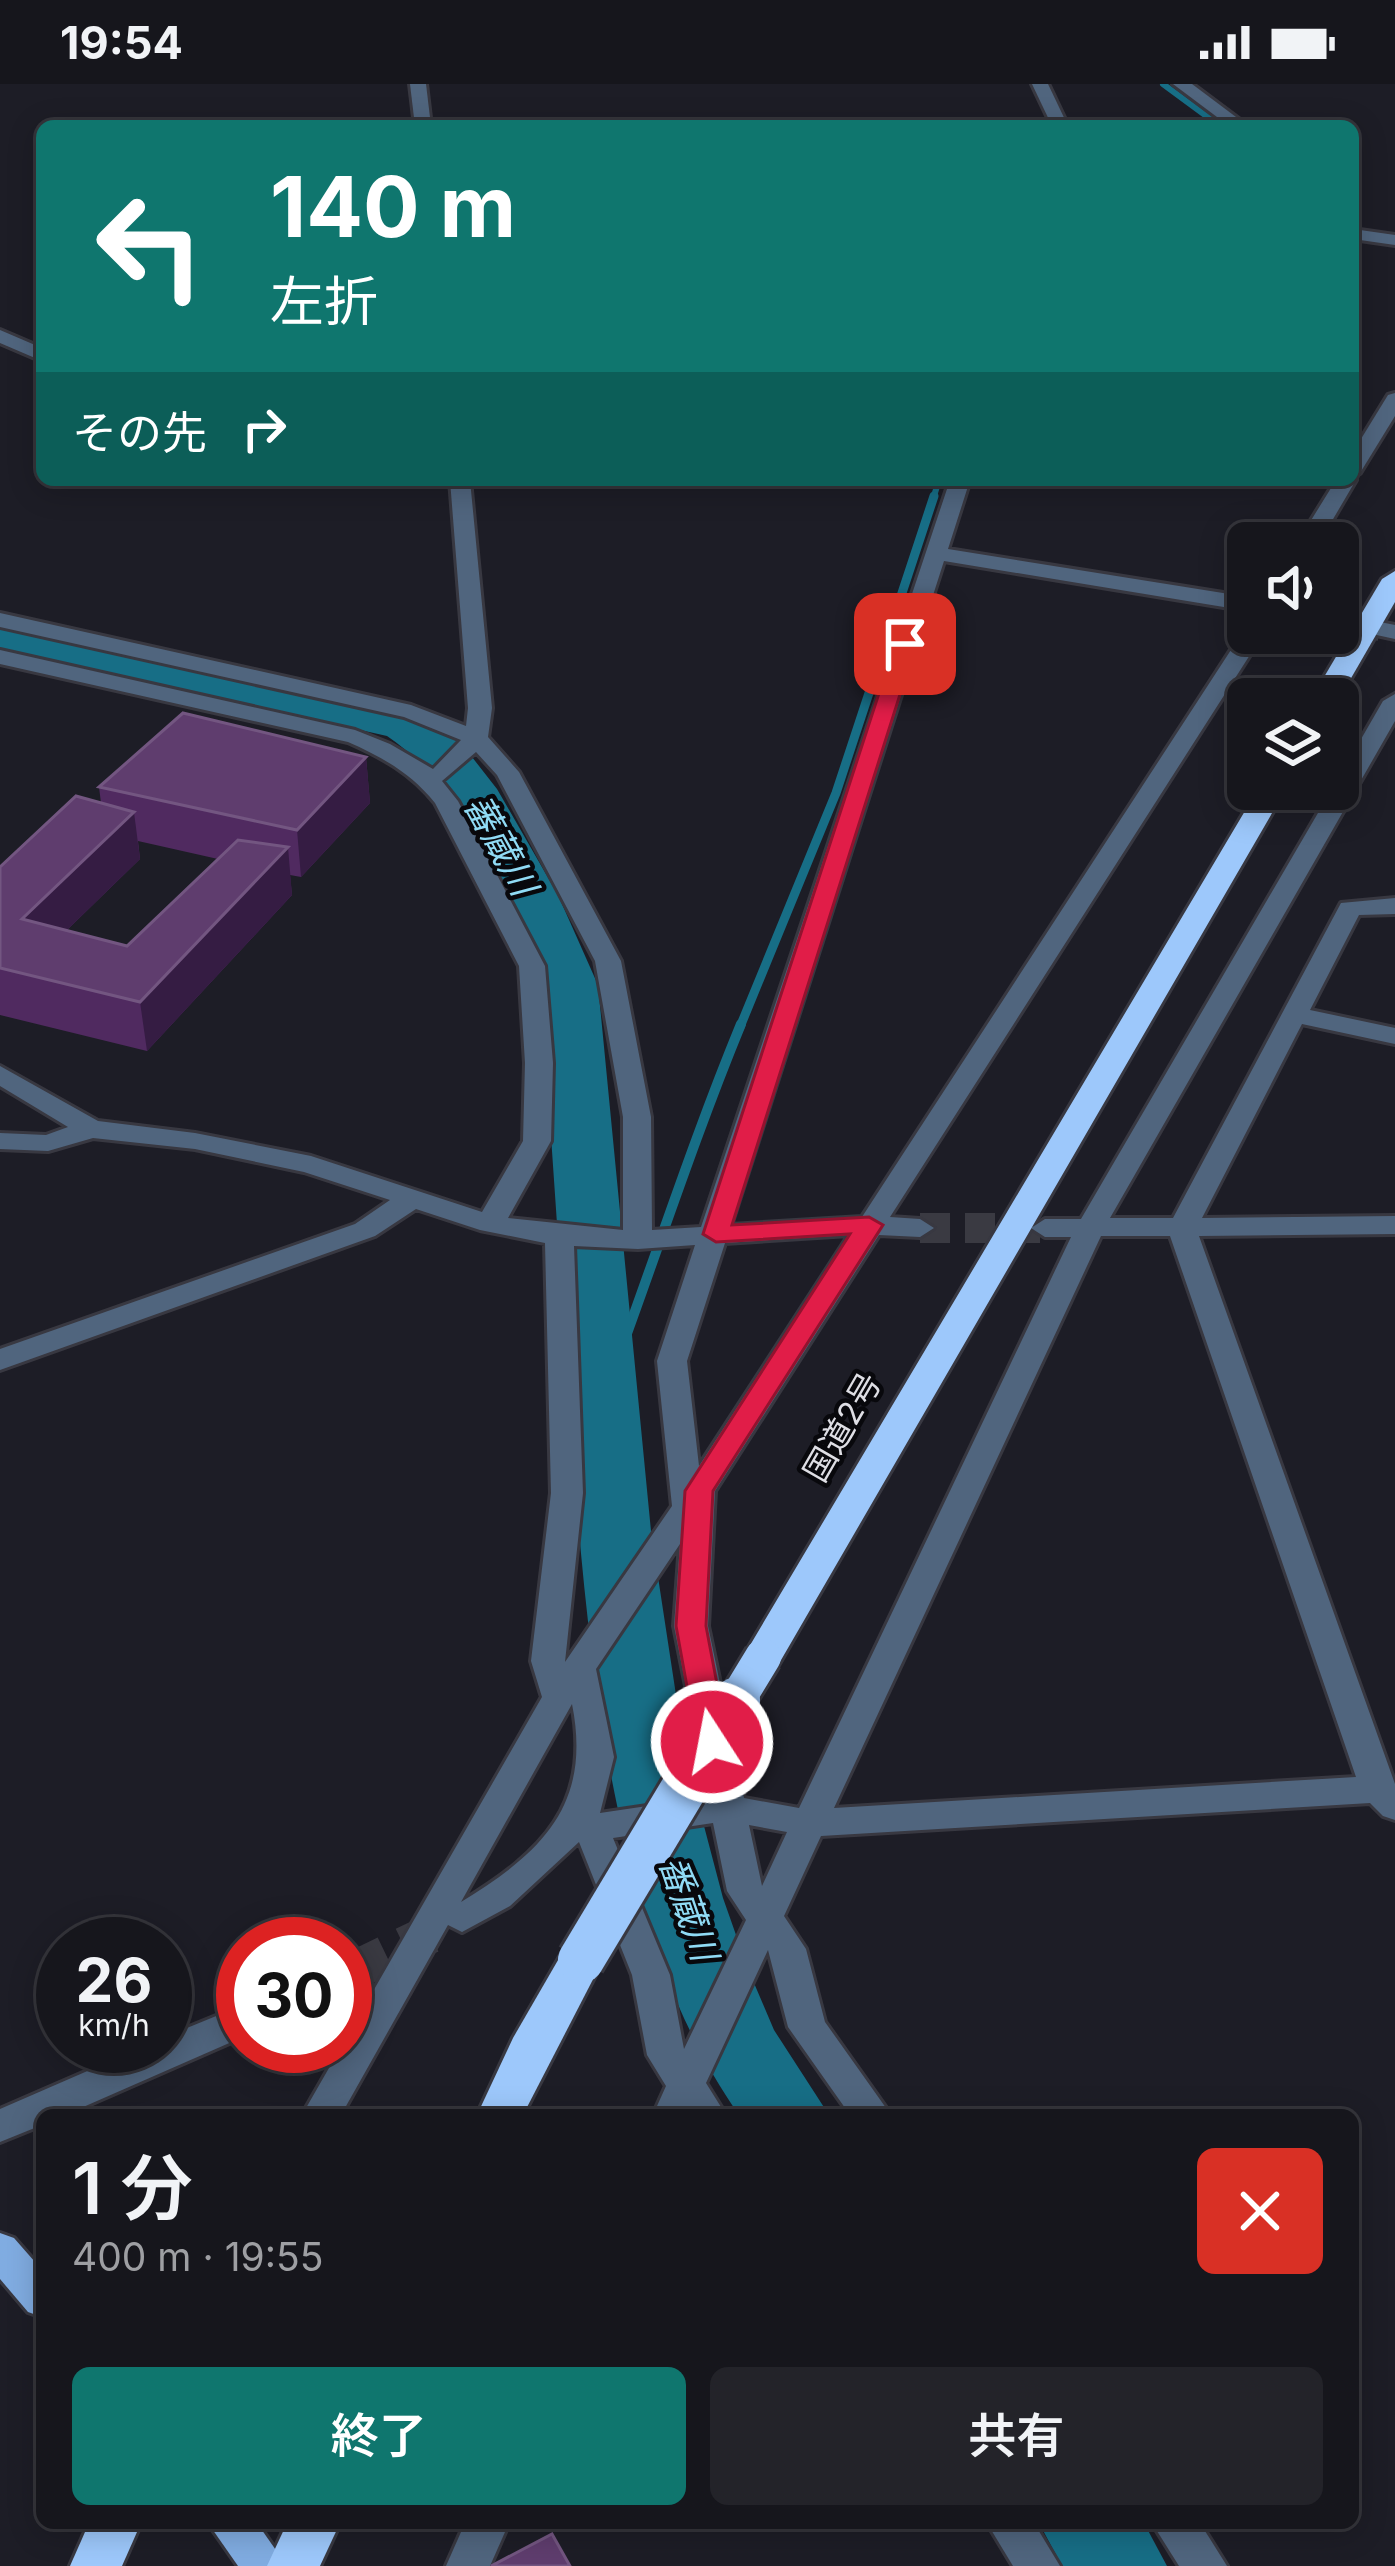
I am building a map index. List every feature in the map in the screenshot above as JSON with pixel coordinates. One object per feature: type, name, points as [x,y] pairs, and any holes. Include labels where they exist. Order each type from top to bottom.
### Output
[{"type":"highway","points":[[1337,678],[1395,579]]},
{"type":"highway","name":"国道2号","points":[[503,2109],[529,2051],[581,1960],[1260,810]]},
{"type":"highway","points":[[96,2566],[112,2529]]},
{"type":"highway","points":[[293,2566],[311,2529]]},
{"type":"main road","points":[[0,2250],[36,2292]]},
{"type":"main road","points":[[235,2529],[265,2566]]},
{"type":"street","points":[[418,84],[422,120]]},
{"type":"street","points":[[1040,84],[1057,120]]},
{"type":"street","points":[[1180,84],[1231,120]]},
{"type":"street","points":[[1359,235],[1395,240]]},
{"type":"street","points":[[0,336],[36,353]]},
{"type":"street","points":[[1359,459],[1395,399]]},
{"type":"street","points":[[435,776],[476,739],[480,708],[461,486]]},
{"type":"street","points":[[868,2109],[807,2026],[788,1948],[745,1892],[691,1626],[693,1499],[673,1361],[958,486]]},
{"type":"street","points":[[1321,522],[1342,486]]},
{"type":"street","points":[[934,553],[1227,601]]},
{"type":"street","points":[[0,620],[411,712],[476,739],[507,772],[608,961],[637,1117],[639,1240]]},
{"type":"street","points":[[101,676],[130,651]]},
{"type":"street","points":[[324,2109],[570,1684],[1239,654]]},
{"type":"street","points":[[0,657],[101,676],[355,737],[435,776],[532,966],[539,1063],[537,1141],[490,1224]]},
{"type":"street","points":[[688,2105],[764,1922],[1091,1226],[1395,701]]},
{"type":"street","points":[[462,1918],[482,1910],[589,1824],[725,1808],[810,1823],[1386,1798],[1182,1228],[1350,908],[1395,906]]},
{"type":"street","points":[[1292,1014],[1395,1036]]},
{"type":"street","points":[[0,1074],[91,1129],[254,1151],[490,1224],[565,1237],[639,1240],[869,1225],[920,1228]]},
{"type":"street","points":[[0,1141],[48,1143],[91,1129]]},
{"type":"street","points":[[0,1360],[365,1230],[411,1199]]},
{"type":"street","points":[[1045,1228],[1395,1225]]},
{"type":"street","points":[[565,1237],[567,1493],[548,1661],[596,1720],[597,1769],[589,1824],[651,1975],[666,2055],[688,2105]]},
{"type":"street","points":[[39,2109],[216,2032]]},
{"type":"street","points":[[0,2126],[36,2110]]},
{"type":"street","points":[[468,2566],[484,2529]]},
{"type":"street","points":[[1013,2529],[1038,2566]]},
{"type":"street","points":[[1178,2529],[1205,2566]]},
{"type":"building","points":[[183,713],[366,757],[297,830],[99,787]]},
{"type":"building","points":[[76,796],[134,812],[22,919],[127,946],[238,840],[288,847],[140,1002],[0,968],[0,867]]},
{"type":"building","points":[[552,2534],[570,2566],[491,2566]]},
{"type":"waterway","points":[[1163,84],[1212,120]]},
{"type":"waterway","points":[[933,499],[937,486]]},
{"type":"waterway","points":[[740,1027],[836,793],[934,496]]},
{"type":"waterway","name":"蕃蔵川","points":[[0,634],[404,724],[436,745],[452,763],[511,858],[569,985],[615,1531],[647,1754],[683,1898],[707,1969],[736,2039],[782,2109]]},
{"type":"waterway","points":[[603,1399],[741,1024]]},
{"type":"waterway","name":"番蔵川","points":[[1091,2529],[1119,2566]]},
{"type":"tunnel","points":[[1359,625],[1380,629]]},
{"type":"tunnel","points":[[920,1228],[1040,1228]]},
{"type":"tunnel","points":[[372,1962],[430,1934]]},
{"type":"route","points":[[712,1742],[691,1626],[699,1491],[869,1225],[716,1234],[905,644]]}]
